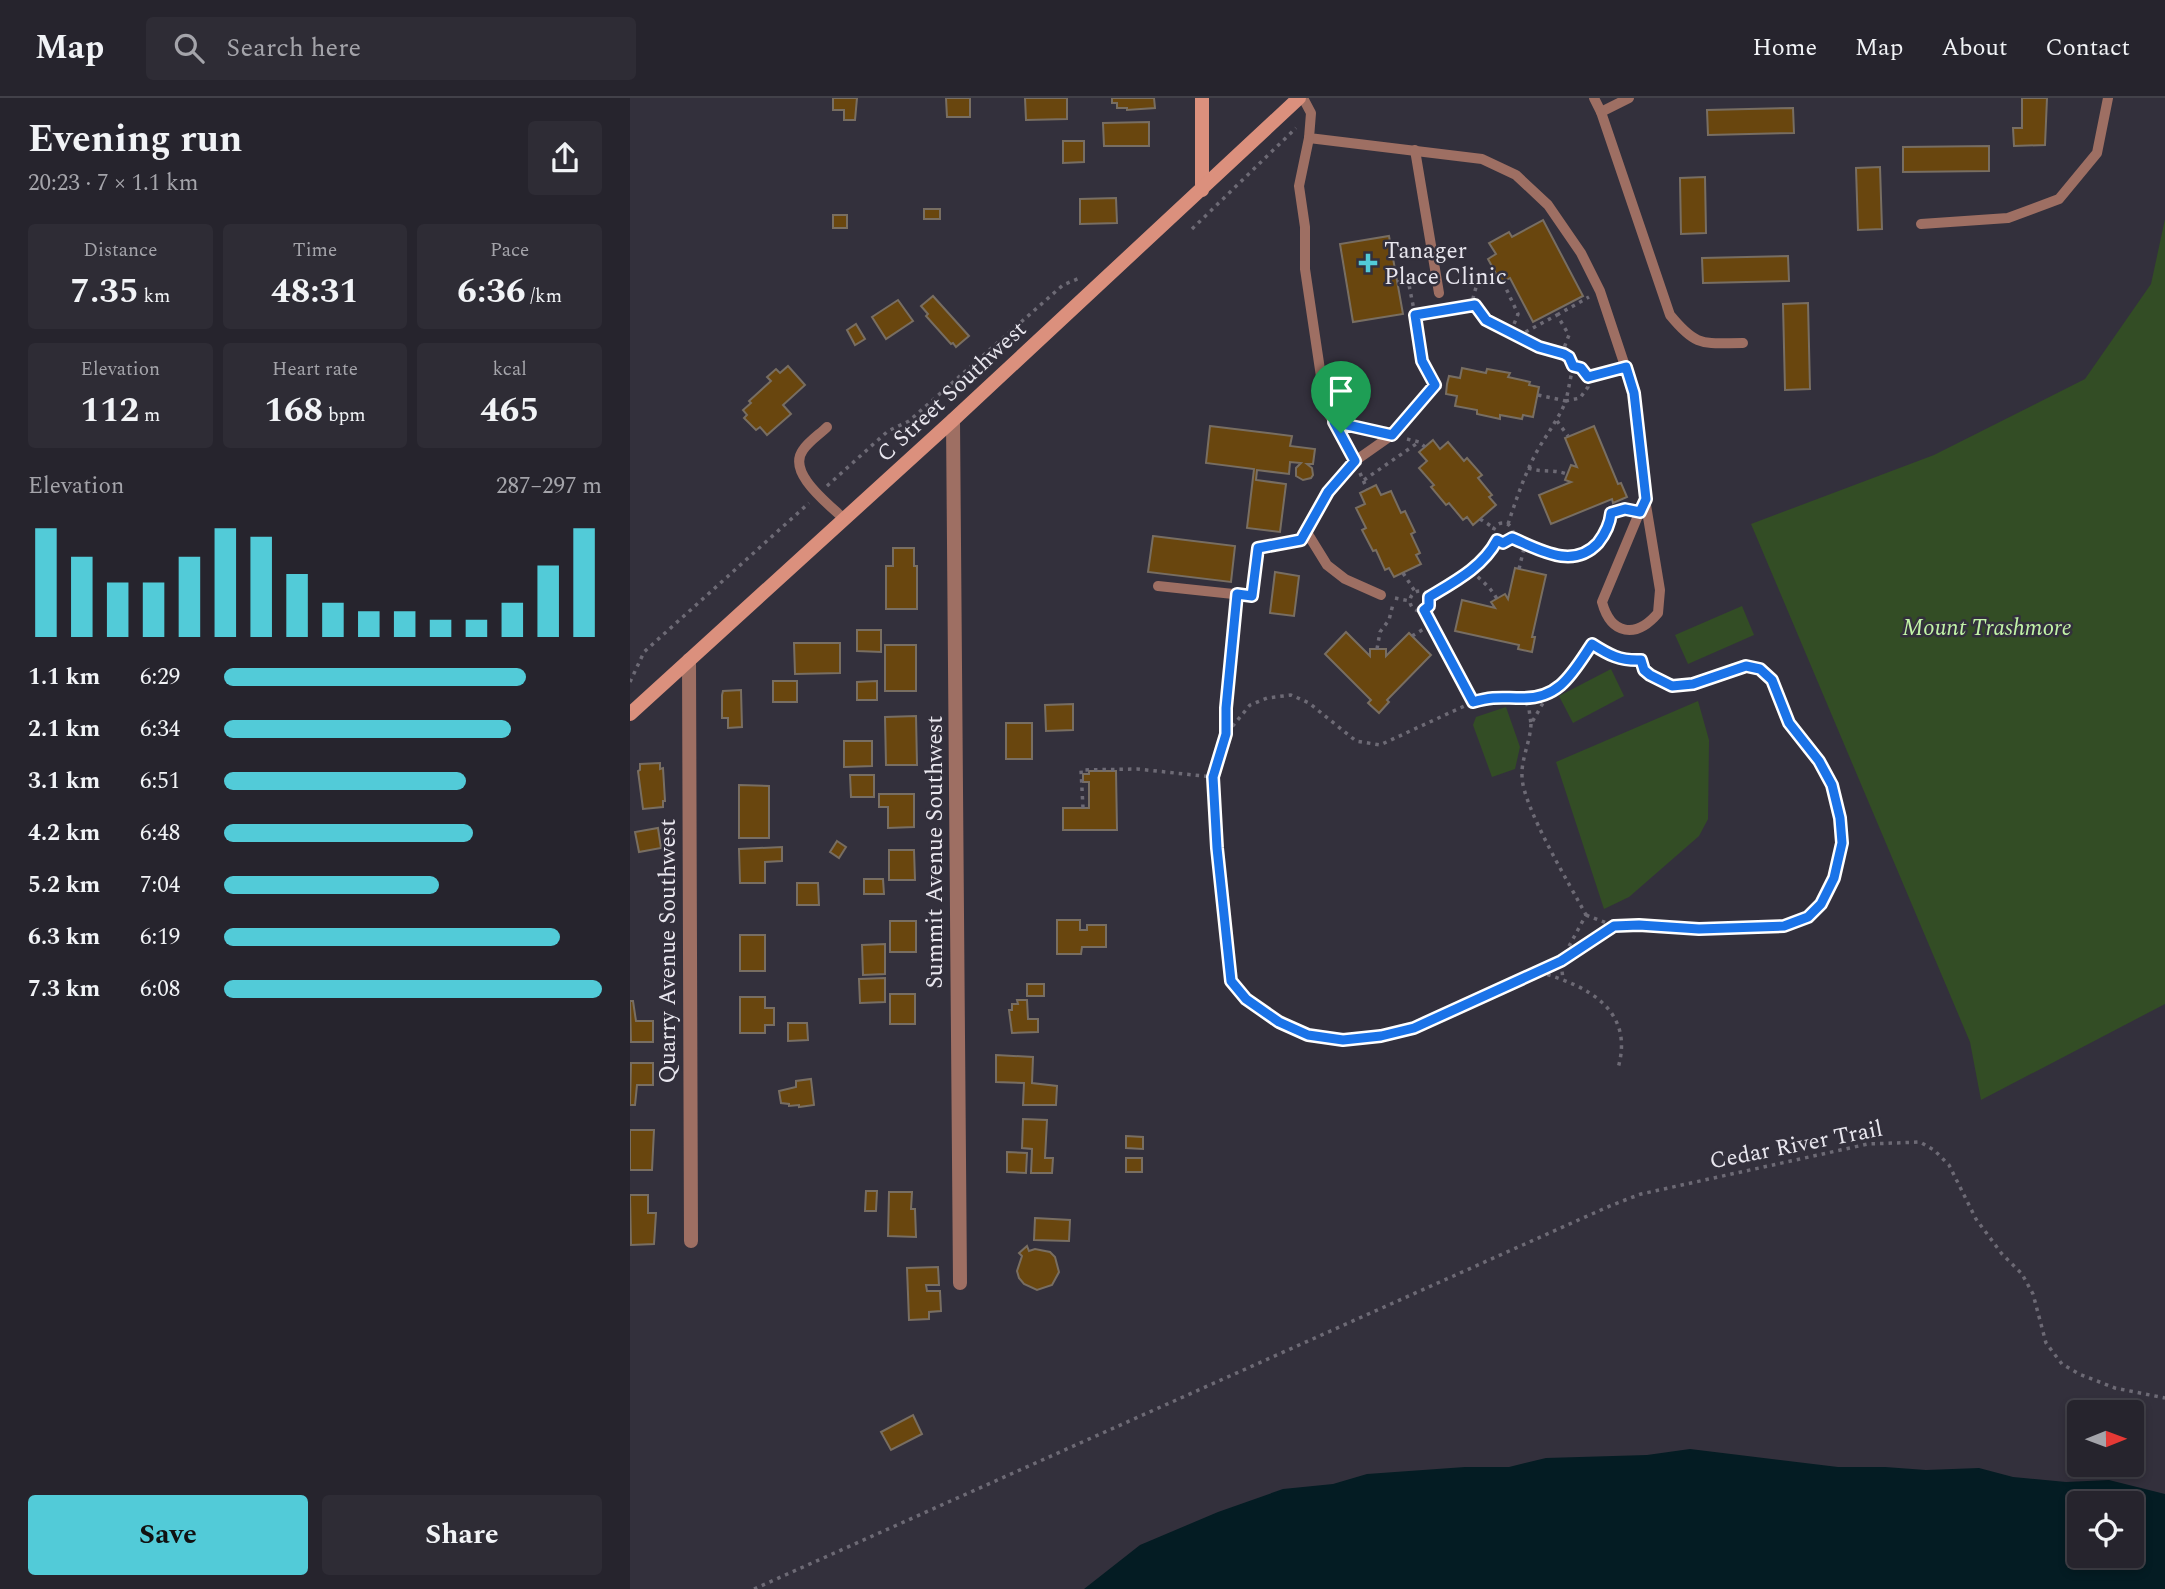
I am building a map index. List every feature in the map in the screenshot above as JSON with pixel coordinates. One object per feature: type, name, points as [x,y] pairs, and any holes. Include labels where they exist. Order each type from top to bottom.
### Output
[{"type":"main road","points":[[1202,98],[1202,190]]},
{"type":"main road","name":"C Street Southwest","points":[[630,714],[1301,98]]},
{"type":"street","name":"Summit Avenue Southwest","points":[[953,420],[960,1283]]},
{"type":"street","name":"Quarry Avenue Southwest","points":[[689,660],[691,1241]]},
{"type":"lane","points":[[1301,98],[1311,113],[1299,186],[1305,227],[1305,269],[1326,410],[1355,461]]},
{"type":"lane","points":[[1594,98],[1670,315],[1685,333],[1700,343],[1743,342]]},
{"type":"lane","points":[[1601,112],[1629,98]]},
{"type":"lane","points":[[1921,224],[2008,218],[2059,200],[2097,153],[2108,98]]},
{"type":"lane","points":[[1309,138],[1482,159],[1516,175],[1548,205],[1581,253],[1600,291],[1634,393],[1660,590],[1658,613],[1640,630],[1627,631],[1606,615],[1602,602],[1646,499]]},
{"type":"lane","points":[[1415,150],[1439,293]]},
{"type":"lane","points":[[1158,586],[1252,596],[1258,548],[1301,540],[1328,492],[1355,461],[1392,435],[1435,385]]},
{"type":"lane","points":[[1334,422],[1392,435]]},
{"type":"lane","points":[[827,427],[802,450],[799,460],[802,474],[844,519]]},
{"type":"lane","points":[[1306,531],[1327,565],[1345,579],[1381,595]]},
{"type":"path","points":[[1192,229],[1311,113]]},
{"type":"path","points":[[1495,272],[1477,284],[1473,300],[1486,320],[1539,347],[1562,353],[1569,357],[1573,366],[1566,401],[1558,421],[1528,468],[1508,524]]},
{"type":"path","points":[[630,682],[644,652],[888,431],[909,421],[1063,285],[1091,273]]},
{"type":"path","points":[[1397,282],[1408,280],[1422,361],[1435,385]]},
{"type":"path","points":[[1503,282],[1518,314],[1511,332]]},
{"type":"path","points":[[1518,336],[1600,291]]},
{"type":"path","points":[[1415,315],[1475,305]]},
{"type":"path","points":[[1557,315],[1569,335],[1562,353]]},
{"type":"path","points":[[1538,395],[1566,401],[1580,398],[1588,387],[1588,377],[1581,368],[1573,366]]},
{"type":"path","points":[[1588,377],[1626,367]]},
{"type":"path","points":[[1558,421],[1568,436]]},
{"type":"path","points":[[1364,480],[1419,442]]},
{"type":"path","points":[[1528,468],[1543,473],[1556,470],[1567,474]]},
{"type":"path","points":[[1512,538],[1565,558],[1588,553],[1601,539],[1610,523],[1611,513],[1625,509],[1640,512]]},
{"type":"path","points":[[1480,519],[1494,528]]},
{"type":"path","points":[[1499,523],[1508,524],[1512,528],[1512,538],[1503,543],[1497,540],[1493,534],[1494,528],[1499,523]]},
{"type":"path","points":[[1429,597],[1471,570],[1491,551],[1497,540]]},
{"type":"path","points":[[1519,569],[1525,544]]},
{"type":"path","points":[[1471,570],[1490,586],[1497,599]]},
{"type":"path","points":[[1403,573],[1416,593]]},
{"type":"path","points":[[1410,601],[1414,609],[1424,610],[1429,606],[1429,597],[1425,593],[1416,593]]},
{"type":"path","points":[[1410,601],[1416,593]]},
{"type":"path","points":[[1237,594],[1226,734],[1213,777],[1217,848],[1231,981],[1246,999],[1279,1022],[1308,1035],[1343,1040],[1381,1036],[1414,1028],[1561,961],[1614,926]]},
{"type":"path","points":[[1377,649],[1380,632],[1389,620],[1395,598],[1410,601]]},
{"type":"path","points":[[1424,610],[1473,702]]},
{"type":"path","points":[[1412,636],[1432,624]]},
{"type":"path","points":[[1524,698],[1531,724],[1530,741],[1522,763],[1522,781],[1532,809],[1586,915],[1614,926],[1699,929],[1784,926],[1808,917],[1821,904],[1834,878],[1842,843],[1840,818],[1832,785],[1819,761],[1789,723],[1772,680],[1760,669],[1746,666],[1693,684],[1672,686],[1644,670],[1641,660],[1624,661],[1608,655],[1592,644],[1559,688],[1547,696],[1531,724]]},
{"type":"path","points":[[1226,734],[1251,705],[1267,698],[1291,695],[1310,703],[1356,741],[1380,745],[1473,702],[1495,696],[1547,696]]},
{"type":"path","points":[[1083,808],[1081,770],[1137,769],[1213,777]]},
{"type":"path","points":[[1563,980],[1561,961],[1586,915]]},
{"type":"path","points":[[1538,971],[1591,994],[1610,1010],[1622,1031],[1623,1051],[1618,1068]]},
{"type":"path","name":"Cedar River Trail","points":[[754,1589],[1574,1221],[1641,1194],[1868,1144],[1920,1142],[1934,1150],[1949,1165],[1976,1219],[2021,1274],[2033,1294],[2046,1343],[2062,1364],[2115,1388],[2165,1398]]},
{"type":"green space","name":"Mount Trashmore","points":[[2165,219],[2165,1004],[1981,1100],[1970,1042],[1751,524],[1934,455],[2085,379],[2151,284]]},
{"type":"green space","points":[[1742,606],[1754,635],[1688,664],[1675,635]]},
{"type":"green space","points":[[1611,669],[1624,696],[1573,723],[1559,696]]},
{"type":"green space","points":[[1698,701],[1709,740],[1708,819],[1699,836],[1629,897],[1604,909],[1556,762]]},
{"type":"green space","points":[[1506,707],[1520,747],[1515,769],[1492,777],[1473,725],[1476,717]]},
{"type":"water","points":[[1690,1449],[1838,1467],[1926,1470],[1979,1468],[2013,1477],[2066,1482],[2109,1480],[2165,1494],[2165,1589],[1084,1589],[1140,1545],[1218,1512],[1283,1489],[1333,1484],[1367,1474],[1465,1467],[1509,1467],[1546,1458],[1647,1455]]},
{"type":"building","points":[[833,98],[857,98],[855,120],[844,120],[844,110],[833,110]]},
{"type":"building","points":[[946,98],[970,98],[970,117],[947,117]]},
{"type":"building","points":[[1025,98],[1067,98],[1067,119],[1026,120]]},
{"type":"building","points":[[1112,98],[1154,98],[1155,108],[1117,108],[1117,103],[1112,103]]},
{"type":"building","points":[[2022,98],[2047,98],[2045,145],[2014,146],[2013,128],[2022,128]]},
{"type":"building","points":[[1793,108],[1794,133],[1708,135],[1707,110]]},
{"type":"building","points":[[1149,122],[1149,146],[1104,146],[1103,123]]},
{"type":"building","points":[[1063,141],[1084,141],[1084,162],[1063,163]]},
{"type":"building","points":[[1989,146],[1989,171],[1903,172],[1903,147]]},
{"type":"building","points":[[1880,167],[1882,229],[1858,230],[1856,168]]},
{"type":"building","points":[[1705,177],[1706,233],[1681,234],[1680,178]]},
{"type":"building","points":[[1116,198],[1117,223],[1080,224],[1080,199]]},
{"type":"building","points":[[924,209],[940,209],[940,219],[924,219]]},
{"type":"building","points":[[833,215],[847,215],[847,228],[833,228]]},
{"type":"building","points":[[1543,220],[1583,296],[1533,322],[1510,278],[1501,283],[1488,259],[1496,254],[1489,243],[1509,232],[1512,237]]},
{"type":"building","name":"Tanager Place Clinic","points":[[1389,236],[1403,314],[1353,322],[1340,244]]},
{"type":"building","points":[[1788,256],[1789,281],[1703,283],[1702,258]]},
{"type":"building","points":[[933,296],[969,336],[956,347],[926,316],[928,314],[921,306]]},
{"type":"building","points":[[898,300],[913,321],[886,339],[872,317]]},
{"type":"building","points":[[1808,303],[1810,389],[1785,390],[1783,304]]},
{"type":"building","points":[[856,324],[865,339],[855,345],[847,330]]},
{"type":"building","points":[[788,366],[805,385],[783,405],[791,414],[767,435],[760,427],[756,430],[744,418],[747,415],[743,410],[771,381],[767,377],[776,369],[780,373]]},
{"type":"building","points":[[1462,368],[1486,373],[1487,369],[1510,373],[1508,377],[1539,387],[1533,417],[1523,415],[1522,419],[1500,415],[1500,419],[1477,414],[1477,410],[1455,406],[1457,396],[1446,394],[1447,384],[1449,376],[1460,378]]},
{"type":"building","points":[[1210,426],[1292,436],[1290,446],[1315,449],[1313,464],[1307,464],[1312,468],[1311,478],[1303,480],[1296,476],[1296,468],[1301,463],[1290,462],[1289,474],[1257,470],[1256,480],[1286,484],[1280,532],[1247,528],[1254,469],[1206,463]]},
{"type":"building","points":[[1594,426],[1618,484],[1621,483],[1627,497],[1613,503],[1612,499],[1551,524],[1539,495],[1571,482],[1565,480],[1571,465],[1577,467],[1565,438]]},
{"type":"building","points":[[1433,440],[1440,449],[1448,442],[1464,461],[1467,458],[1482,475],[1478,478],[1492,495],[1489,497],[1496,505],[1473,525],[1467,517],[1463,520],[1449,503],[1446,505],[1419,468],[1427,461],[1419,452]]},
{"type":"building","points":[[1376,485],[1381,495],[1391,491],[1401,513],[1405,511],[1415,532],[1411,534],[1420,553],[1416,555],[1421,564],[1394,577],[1389,568],[1385,570],[1376,550],[1373,551],[1362,530],[1366,528],[1356,508],[1365,504],[1360,493]]},
{"type":"building","points":[[1153,536],[1235,546],[1231,582],[1148,572]]},
{"type":"building","points":[[893,548],[914,548],[914,566],[917,566],[917,609],[886,609],[886,566],[893,566]]},
{"type":"building","points":[[1515,568],[1546,575],[1532,637],[1535,637],[1532,652],[1518,649],[1519,645],[1455,631],[1462,600],[1495,608],[1491,602],[1505,594],[1508,599]]},
{"type":"building","points":[[1275,572],[1299,576],[1294,616],[1270,613]]},
{"type":"building","points":[[857,630],[881,630],[881,652],[857,651]]},
{"type":"building","points":[[1346,632],[1370,656],[1370,649],[1386,649],[1386,656],[1409,633],[1431,655],[1387,700],[1389,702],[1379,713],[1368,703],[1371,700],[1325,654]]},
{"type":"building","points":[[794,643],[840,643],[840,673],[795,674]]},
{"type":"building","points":[[885,645],[916,645],[916,691],[885,691]]},
{"type":"building","points":[[773,681],[797,681],[797,702],[773,702]]},
{"type":"building","points":[[877,681],[877,700],[857,700],[857,682]]},
{"type":"building","points":[[741,690],[742,727],[728,728],[728,718],[722,718],[723,691]]},
{"type":"building","points":[[1073,704],[1073,730],[1046,731],[1045,705]]},
{"type":"building","points":[[916,716],[917,765],[886,765],[885,717]]},
{"type":"building","points":[[1006,723],[1032,723],[1032,759],[1006,759]]},
{"type":"building","points":[[844,741],[872,741],[872,766],[844,767]]},
{"type":"building","points":[[660,763],[660,769],[663,768],[663,807],[643,809],[638,771],[640,764]]},
{"type":"building","points":[[1089,771],[1116,771],[1117,830],[1063,830],[1063,808],[1089,808],[1089,782],[1083,782],[1083,774],[1089,774]]},
{"type":"building","points":[[850,775],[874,775],[874,797],[851,797]]},
{"type":"building","points":[[739,785],[769,786],[769,838],[739,838]]},
{"type":"building","points":[[879,794],[914,794],[914,827],[888,828],[888,807],[879,807]]},
{"type":"building","points":[[658,828],[661,848],[639,852],[635,832]]},
{"type":"building","points":[[837,841],[846,847],[839,858],[830,852]]},
{"type":"building","points":[[782,847],[782,861],[765,862],[765,883],[740,883],[739,849]]},
{"type":"building","points":[[889,850],[914,850],[915,880],[889,880]]},
{"type":"building","points":[[864,879],[883,879],[884,894],[864,894]]},
{"type":"building","points":[[797,883],[818,883],[819,905],[797,905]]},
{"type":"building","points":[[1057,920],[1080,920],[1080,930],[1087,930],[1087,925],[1106,925],[1106,947],[1082,947],[1081,954],[1057,954]]},
{"type":"building","points":[[890,921],[916,921],[916,952],[890,952]]},
{"type":"building","points":[[740,935],[765,935],[765,971],[740,971]]},
{"type":"building","points":[[885,944],[885,974],[863,975],[862,945]]},
{"type":"building","points":[[885,978],[885,1002],[860,1003],[859,979]]},
{"type":"building","points":[[1027,984],[1044,984],[1044,996],[1027,996]]},
{"type":"building","points":[[890,994],[915,994],[915,1024],[890,1024]]},
{"type":"building","points":[[740,997],[765,997],[765,1008],[774,1008],[774,1025],[765,1025],[765,1033],[740,1033]]},
{"type":"building","points":[[1017,1000],[1027,1000],[1028,1019],[1038,1019],[1038,1032],[1012,1033],[1009,1010],[1012,1010],[1012,1004],[1018,1004]]},
{"type":"building","points":[[630,1001],[633,1001],[636,1021],[653,1021],[653,1042],[631,1042]]},
{"type":"building","points":[[788,1023],[807,1023],[808,1040],[788,1041]]},
{"type":"building","points":[[996,1055],[1033,1057],[1032,1083],[1057,1086],[1056,1105],[1023,1105],[1024,1083],[996,1082]]},
{"type":"building","points":[[631,1063],[653,1063],[653,1085],[637,1085],[635,1105],[630,1105]]},
{"type":"building","points":[[811,1079],[814,1105],[799,1107],[781,1103],[779,1091],[796,1087],[796,1081]]},
{"type":"building","points":[[1023,1119],[1047,1120],[1045,1158],[1053,1158],[1052,1173],[1031,1173],[1032,1149],[1022,1148]]},
{"type":"building","points":[[630,1130],[654,1130],[652,1170],[630,1170]]},
{"type":"building","points":[[1126,1136],[1143,1137],[1143,1149],[1126,1148]]},
{"type":"building","points":[[1007,1152],[1027,1153],[1026,1173],[1007,1172]]},
{"type":"building","points":[[1126,1158],[1142,1158],[1142,1172],[1126,1172]]},
{"type":"building","points":[[866,1191],[877,1191],[876,1211],[865,1211]]},
{"type":"building","points":[[889,1192],[912,1192],[911,1209],[915,1209],[916,1237],[888,1236]]},
{"type":"building","points":[[630,1195],[648,1195],[648,1213],[656,1213],[654,1244],[631,1245]]},
{"type":"building","points":[[1035,1218],[1070,1220],[1069,1241],[1034,1240]]},
{"type":"building","points":[[1027,1246],[1029,1251],[1035,1249],[1050,1252],[1055,1257],[1059,1272],[1052,1285],[1037,1290],[1024,1284],[1019,1278],[1017,1271],[1022,1256],[1019,1253]]},
{"type":"building","points":[[938,1267],[939,1285],[926,1285],[927,1291],[940,1291],[941,1311],[929,1312],[929,1319],[909,1320],[907,1268]]},
{"type":"building","points":[[913,1415],[922,1434],[891,1450],[881,1432]]},
{"type":"place","name":"Tanager Place Clinic","points":[[1368,263]]},
{"type":"route","points":[[1475,305],[1486,320],[1539,347],[1564,354],[1569,357],[1573,366],[1581,368],[1588,377],[1626,367],[1634,393],[1646,499],[1640,512],[1625,509],[1611,513],[1610,523],[1601,539],[1588,553],[1565,558],[1512,538],[1503,543],[1497,540],[1491,551],[1471,570],[1429,597],[1429,606],[1424,610],[1473,702],[1495,696],[1547,696],[1559,688],[1592,644],[1608,655],[1624,661],[1641,660],[1644,670],[1672,686],[1693,684],[1746,666],[1760,669],[1772,680],[1789,723],[1819,761],[1832,785],[1840,818],[1842,843],[1834,878],[1821,904],[1808,917],[1784,926],[1699,929],[1614,926],[1561,961],[1479,1000],[1414,1028],[1381,1036],[1343,1040],[1308,1035],[1279,1022],[1246,999],[1231,981],[1217,848],[1213,777],[1226,734],[1237,594],[1252,596],[1258,548],[1301,540],[1328,492],[1355,461],[1341,433],[1334,422],[1392,435],[1435,385],[1422,361],[1415,315],[1475,305]]}]
